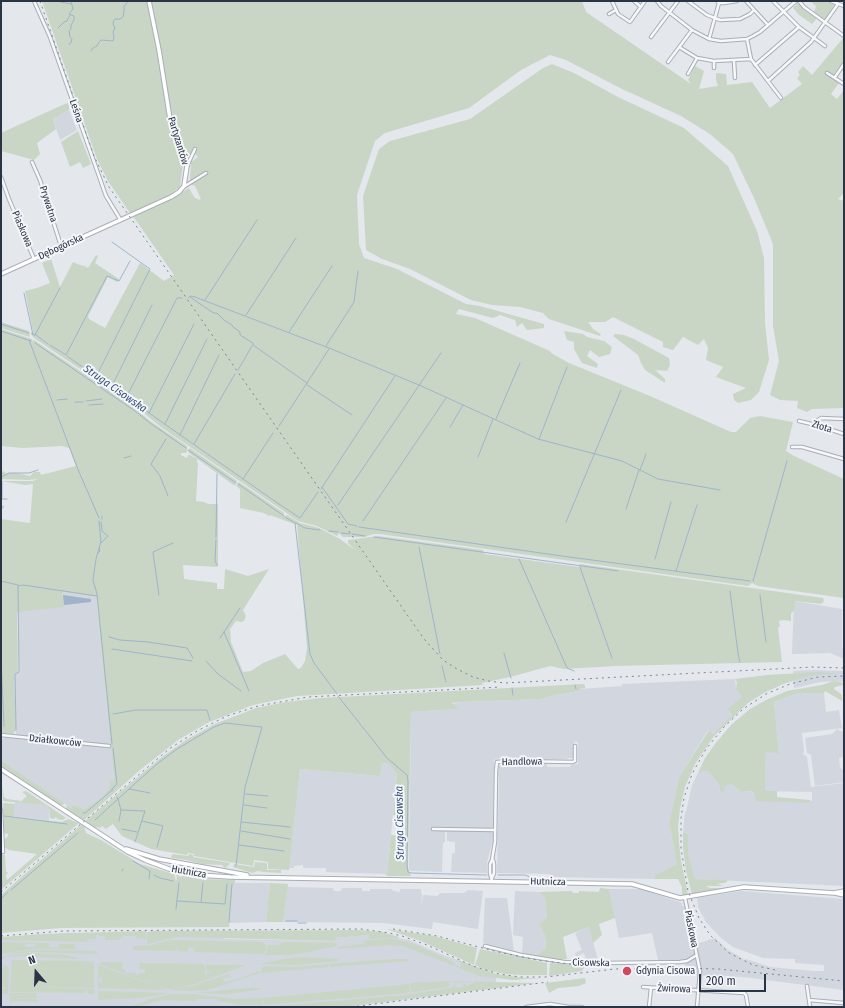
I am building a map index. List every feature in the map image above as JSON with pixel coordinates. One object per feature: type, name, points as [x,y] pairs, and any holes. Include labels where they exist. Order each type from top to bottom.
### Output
[{"type":"main road","name":"Partyzantów","points":[[149,1],[159,50],[170,119],[187,166],[184,186]]},
{"type":"main road","points":[[120,219],[174,195],[184,186]]},
{"type":"main road","name":"Dębogórska","points":[[1,274],[120,219]]},
{"type":"main road","name":"Hutnicza","points":[[2,771],[126,849],[128,852],[145,860],[162,867],[198,875],[230,874]]},
{"type":"main road","name":"Hutnicza","points":[[126,849],[148,856],[230,874],[258,877],[492,880],[632,884],[676,897],[685,898],[744,887],[844,892]]},
{"type":"main road","points":[[145,860],[148,856]]},
{"type":"main road","points":[[183,872],[184,868],[188,864]]},
{"type":"main road","points":[[196,866],[198,875]]},
{"type":"main road","name":"Hutnicza","points":[[834,892],[844,895]]},
{"type":"street","name":"Leśna","points":[[34,1],[50,37],[106,196],[120,219]]},
{"type":"street","points":[[612,1],[618,14],[630,22],[645,1]]},
{"type":"street","points":[[634,1],[641,7]]},
{"type":"street","points":[[657,1],[668,12],[692,30],[709,39],[721,41],[747,39],[760,32],[797,1],[844,36]]},
{"type":"street","points":[[651,37],[668,12],[678,1]]},
{"type":"street","points":[[688,1],[707,15],[714,18],[728,20],[740,19],[750,14],[754,10]]},
{"type":"street","points":[[709,39],[718,2],[731,3],[736,1]]},
{"type":"street","points":[[746,1],[768,25]]},
{"type":"street","points":[[773,1],[799,27],[825,46]]},
{"type":"street","points":[[831,1],[844,6]]},
{"type":"street","points":[[768,81],[814,38],[838,4]]},
{"type":"street","points":[[609,14],[616,10]]},
{"type":"street","points":[[755,65],[799,27]]},
{"type":"street","points":[[668,62],[692,30]]},
{"type":"street","points":[[747,39],[751,59],[781,98]]},
{"type":"street","points":[[679,47],[697,58],[714,61],[751,59]]},
{"type":"street","points":[[688,74],[697,58]]},
{"type":"street","points":[[714,61],[714,68]]},
{"type":"street","points":[[734,61],[735,78]]},
{"type":"street","points":[[835,77],[844,64]]},
{"type":"street","points":[[827,73],[844,84]]},
{"type":"street","points":[[187,166],[195,149]]},
{"type":"street","name":"Prywatna","points":[[32,162],[40,180],[62,246]]},
{"type":"street","points":[[184,186],[206,173]]},
{"type":"street","name":"Piaskowa","points":[[1,177],[34,259]]},
{"type":"street","points":[[816,425],[818,420],[821,418],[844,419]]},
{"type":"street","name":"Złota","points":[[799,421],[844,434]]},
{"type":"street","points":[[792,446],[802,447],[844,460]]},
{"type":"street","name":"Działkowców","points":[[1,735],[110,746]]},
{"type":"street","name":"Handlowa","points":[[492,880],[490,864],[492,860],[495,830],[497,762],[574,762],[575,746]]},
{"type":"street","points":[[1,810],[3,852]]},
{"type":"street","points":[[432,829],[495,830]]},
{"type":"street","name":"Piaskowa","points":[[685,898],[700,971],[697,1007]]},
{"type":"street","name":"Cisowska","points":[[485,946],[521,956],[564,962],[680,962],[687,961],[697,955]]},
{"type":"street","points":[[807,986],[810,1007]]},
{"type":"street","name":"Żwirowa","points":[[643,987],[745,994],[748,1007]]},
{"type":"street","name":"Żwirowa","points":[[649,1007],[651,988]]},
{"type":"street","points":[[809,1000],[844,1003]]},
{"type":"street","points":[[528,1007],[550,1004],[582,1007]]},
{"type":"shaded area","points":[[69,110],[77,130],[60,140],[53,119]]},
{"type":"shaded area","points":[[17,585],[96,597],[114,779],[113,781],[110,781],[109,789],[101,798],[84,809],[73,805],[71,808],[1,760],[1,740],[4,738],[16,738],[14,674],[19,671]]},
{"type":"shaded area","points":[[794,601],[842,609],[842,648],[844,651],[844,659],[830,653],[792,654]]},
{"type":"shaded area","points":[[793,671],[844,671],[844,681],[820,682],[794,688]]},
{"type":"shaded area","points":[[735,679],[736,689],[743,697],[727,709],[732,715],[713,734],[708,730],[679,777],[669,823],[677,864],[655,875],[655,879],[550,877],[550,874],[497,873],[499,766],[503,763],[535,764],[537,767],[542,767],[543,764],[547,764],[547,767],[570,767],[571,765],[578,764],[578,742],[574,742],[573,758],[514,759],[511,757],[494,760],[493,840],[487,862],[487,873],[451,872],[452,854],[455,853],[455,842],[447,841],[447,832],[445,832],[445,842],[443,843],[442,872],[409,870],[411,712],[456,709],[452,704],[462,702],[541,699],[579,691],[579,689],[622,686],[622,684]]},
{"type":"shaded area","points":[[804,692],[824,693],[826,712],[839,710],[842,728],[802,733],[803,754],[807,757],[811,787],[844,783],[844,886],[695,879],[692,875],[688,854],[688,834],[683,832],[685,812],[692,785],[698,773],[704,771],[709,772],[719,785],[720,791],[726,787],[727,784],[731,784],[741,792],[750,791],[755,794],[812,803],[812,792],[765,791],[766,752],[779,752],[774,702]]},
{"type":"shaded area","points":[[837,729],[844,733],[844,757],[839,758],[840,767],[844,771],[844,782],[815,786],[811,755],[807,753],[805,738],[832,734]]},
{"type":"shaded area","points":[[382,763],[389,764],[397,774],[387,874],[326,872],[326,868],[303,868],[303,865],[289,868],[300,769],[380,776]]},
{"type":"shaded area","points":[[15,802],[45,805],[50,810],[49,821],[1,815],[1,803],[14,804]]},
{"type":"shaded area","points":[[233,883],[270,883],[266,922],[229,923]]},
{"type":"shaded area","points":[[287,887],[333,888],[334,891],[341,891],[342,888],[362,888],[362,891],[370,891],[370,889],[392,889],[393,891],[400,892],[400,889],[421,889],[421,908],[423,895],[437,896],[441,893],[464,893],[468,890],[483,891],[478,929],[433,922],[432,929],[384,923],[283,922]]},
{"type":"shaded area","points":[[609,889],[642,889],[682,903],[682,905],[686,908],[693,945],[715,938],[728,950],[745,960],[746,959],[770,967],[813,971],[824,971],[824,965],[795,963],[795,959],[763,958],[733,947],[720,937],[706,922],[698,907],[697,898],[742,891],[844,899],[844,990],[743,977],[685,975],[685,960],[658,960],[652,933],[619,938]]},
{"type":"shaded area","points":[[515,891],[540,892],[540,895],[544,895],[547,917],[539,924],[545,936],[546,948],[537,955],[522,953],[523,937],[513,935]]},
{"type":"shaded area","points":[[485,898],[507,898],[514,951],[483,943]]},
{"type":"shaded area","points":[[589,927],[598,960],[586,959],[584,953],[576,957],[575,953],[582,950],[575,933]]},
{"type":"shaded area","points":[[224,931],[224,939],[335,941],[335,938],[369,935],[369,938],[391,937],[409,940],[462,963],[496,974],[496,986],[331,1007],[1,1007],[1,939],[63,933]]},
{"type":"green space","points":[[42,1],[582,1],[586,12],[691,84],[688,80],[695,66],[704,71],[699,89],[718,86],[716,73],[726,74],[727,85],[752,82],[770,108],[802,84],[797,78],[800,75],[798,72],[803,66],[812,75],[844,37],[844,71],[840,68],[833,78],[839,83],[831,94],[837,99],[844,90],[844,193],[838,199],[844,201],[844,408],[812,409],[807,412],[797,408],[798,401],[780,400],[770,395],[779,361],[773,326],[773,244],[754,198],[733,154],[710,134],[681,116],[620,88],[566,60],[550,55],[521,70],[469,108],[385,133],[375,141],[357,195],[359,244],[364,258],[397,269],[466,304],[480,306],[544,324],[544,328],[527,330],[522,323],[517,327],[515,320],[500,315],[493,318],[459,309],[456,314],[475,318],[550,351],[569,363],[650,396],[731,432],[736,432],[750,418],[760,416],[793,422],[786,451],[844,479],[844,598],[758,586],[752,583],[748,586],[380,534],[373,534],[364,537],[343,537],[339,533],[337,536],[317,526],[298,521],[161,427],[110,389],[34,338],[31,334],[31,332],[33,332],[25,291],[50,283],[42,263],[51,259],[60,287],[73,262],[88,268],[96,255],[98,256],[95,263],[119,279],[117,282],[108,277],[88,316],[89,319],[105,328],[140,263],[164,281],[174,275],[133,216],[178,195],[189,188],[194,197],[199,200],[201,199],[190,179],[191,162],[198,157],[195,154],[183,164],[180,187],[172,194],[130,213],[108,181],[97,159]]},
{"type":"green space","points":[[813,1],[829,1],[835,4],[827,17],[822,19],[814,12],[816,6],[812,3]]},
{"type":"green space","points":[[798,3],[817,18],[812,24],[799,15],[793,8]]},
{"type":"green space","points":[[552,64],[574,73],[618,97],[684,128],[728,166],[757,231],[764,258],[765,323],[769,360],[759,392],[751,400],[738,403],[734,400],[733,394],[746,388],[716,377],[723,367],[706,360],[708,348],[704,339],[698,345],[683,337],[673,350],[663,347],[663,342],[613,317],[605,322],[588,322],[593,329],[601,334],[600,336],[549,319],[543,313],[520,307],[492,305],[471,300],[410,269],[382,259],[366,250],[363,196],[379,149],[390,141],[470,119],[543,68]]},
{"type":"green space","points":[[69,102],[69,110],[53,119],[56,129],[37,143],[40,154],[34,160],[1,151],[1,133]]},
{"type":"green space","points":[[78,131],[91,164],[83,168],[80,162],[70,167],[61,142]]},
{"type":"green space","points":[[1,322],[29,331],[30,337],[1,328]]},
{"type":"green space","points":[[1,329],[32,339],[33,342],[34,340],[132,406],[150,421],[187,446],[187,452],[181,453],[181,455],[187,458],[188,455],[190,455],[197,459],[196,501],[208,504],[218,504],[218,567],[183,565],[184,579],[217,583],[217,589],[224,589],[225,569],[248,576],[269,569],[243,610],[246,616],[244,621],[236,621],[230,629],[231,642],[243,672],[251,671],[263,663],[285,654],[298,669],[301,668],[305,661],[307,648],[297,525],[264,513],[240,508],[240,489],[236,486],[239,482],[284,513],[284,517],[287,515],[300,523],[319,528],[340,539],[355,550],[348,543],[348,540],[378,536],[483,550],[484,554],[579,567],[580,564],[823,598],[824,601],[821,604],[795,601],[794,611],[791,613],[791,621],[779,621],[780,626],[778,628],[782,662],[615,666],[564,669],[550,666],[482,683],[483,685],[297,696],[253,705],[209,722],[178,740],[140,770],[84,820],[66,809],[67,805],[71,808],[73,805],[84,809],[101,798],[109,789],[110,781],[113,781],[114,779],[96,597],[62,592],[64,607],[17,612],[18,671],[14,674],[16,730],[13,734],[1,733],[1,519],[30,523],[33,484],[25,485],[1,481],[33,481],[38,479],[1,479],[1,471],[5,472],[6,475],[7,473],[17,473],[30,476],[34,472],[40,472],[41,475],[76,466],[69,448],[62,446],[23,448],[1,446]]},
{"type":"green space","points":[[564,331],[583,334],[587,337],[604,341],[612,347],[610,354],[599,357],[590,350],[587,356],[598,364],[597,368],[582,363],[574,349],[574,342],[567,340]]},
{"type":"green space","points":[[615,334],[624,335],[634,339],[669,358],[670,365],[667,371],[655,370],[665,379],[665,383],[645,370],[638,355],[613,336]]},
{"type":"green space","points":[[190,448],[237,481],[235,486],[189,453],[188,451]]},
{"type":"green space","points":[[819,672],[840,674],[817,675],[802,678],[783,684],[762,694],[748,703],[714,736],[695,764],[685,787],[680,809],[678,826],[679,843],[688,895],[682,895],[682,887],[678,879],[655,879],[655,875],[677,864],[669,823],[679,777],[709,730],[713,734],[732,715],[727,709],[742,697],[736,689],[737,682],[735,679],[767,675]]},
{"type":"green space","points":[[834,681],[842,682],[843,685],[835,687],[834,689],[841,694],[842,701],[825,691],[824,693],[798,693],[774,702],[779,753],[766,752],[765,791],[777,791],[777,797],[810,800],[813,803],[756,801],[755,794],[751,791],[741,792],[731,784],[727,785],[723,792],[720,791],[719,785],[709,772],[704,771],[698,773],[705,758],[715,744],[731,725],[750,709],[787,691],[822,685]]},
{"type":"green space","points":[[585,685],[585,688],[579,689],[579,691],[541,699],[452,703],[457,707],[457,709],[411,712],[408,868],[411,876],[388,876],[385,874],[387,874],[391,835],[405,837],[405,816],[393,815],[397,774],[389,764],[382,763],[380,776],[300,769],[289,870],[268,869],[268,862],[254,860],[253,866],[194,856],[194,854],[188,853],[187,855],[151,849],[122,836],[113,824],[106,829],[102,826],[100,828],[95,828],[85,821],[162,757],[186,740],[215,724],[256,708],[286,702],[321,698]]},
{"type":"green space","points":[[1,760],[64,804],[61,806],[28,785],[1,766]]},
{"type":"green space","points":[[2,785],[4,797],[7,799],[22,801],[25,797],[27,798],[22,792],[26,791],[66,818],[62,820],[57,819],[56,817],[54,819],[50,818],[50,810],[45,805],[3,801]]},
{"type":"green space","points":[[4,803],[14,804],[14,817],[62,822],[68,819],[79,823],[1,890],[1,854],[5,855],[6,871],[8,873],[6,875],[7,880],[37,854],[9,850],[4,847],[4,840],[8,834],[4,833]]},
{"type":"green space","points":[[81,825],[84,826],[86,833],[101,840],[140,864],[174,874],[176,881],[176,874],[181,877],[183,876],[198,879],[235,880],[235,883],[233,884],[229,927],[61,928],[1,933],[1,895]]},
{"type":"green space","points":[[683,832],[688,834],[688,854],[694,877],[696,879],[727,880],[727,882],[717,884],[723,886],[706,886],[710,888],[724,889],[692,894],[686,871],[683,848]]},
{"type":"green space","points":[[173,854],[188,856],[189,854],[193,855],[193,857],[230,864],[225,868],[222,865],[202,864],[172,858],[171,856]]},
{"type":"green space","points":[[255,862],[267,863],[267,870],[281,870],[281,873],[258,871],[252,873],[233,867],[234,864],[254,867]]},
{"type":"green space","points":[[270,883],[288,884],[283,922],[266,922]]},
{"type":"green space","points":[[600,888],[609,889],[615,918],[599,924],[602,935],[593,943],[589,927],[563,937],[567,959],[555,960],[522,955],[522,953],[537,955],[546,948],[545,936],[539,924],[547,917],[545,898],[540,894],[540,892],[599,892]]},
{"type":"green space","points":[[386,929],[434,936],[477,948],[474,965],[421,941]]},
{"type":"green space","points":[[357,930],[382,932],[399,938],[369,939],[369,935],[335,938],[335,941],[177,937],[147,944],[147,932],[153,931]]},
{"type":"green space","points":[[146,931],[146,938],[144,940],[142,937],[141,939],[138,939],[138,937],[136,938],[135,936],[123,936],[120,940],[105,940],[105,936],[99,936],[99,939],[98,935],[96,935],[96,939],[87,939],[87,941],[97,942],[1,940],[1,937],[42,934]]},
{"type":"green space","points":[[393,939],[414,944],[453,962],[455,966],[403,946],[388,945],[338,949],[338,947],[364,944],[363,941]]},
{"type":"green space","points":[[170,940],[261,942],[266,945],[266,950],[263,954],[194,952],[194,948],[188,947],[188,952],[178,951],[177,948],[176,951],[133,950],[133,946],[152,945]]},
{"type":"green space","points":[[2,942],[35,943],[25,944],[25,947],[35,947],[36,943],[49,943],[49,947],[58,948],[59,944],[75,944],[75,949],[33,949],[1,954]]},
{"type":"green space","points":[[285,942],[337,943],[337,946],[287,955],[265,955],[268,945],[278,945]]},
{"type":"green space","points":[[480,949],[547,963],[547,975],[505,974],[486,970],[475,965]]},
{"type":"green space","points":[[36,950],[97,951],[97,954],[30,952],[7,955],[17,952]]},
{"type":"green space","points":[[28,953],[65,955],[82,959],[8,956]]},
{"type":"green space","points":[[447,956],[496,974],[524,978],[541,978],[512,980],[480,976],[456,967],[461,967],[461,963]]},
{"type":"green space","points":[[301,957],[338,959],[338,961],[296,965],[259,964],[284,959]]},
{"type":"green space","points":[[408,959],[409,961],[329,967],[329,964]]},
{"type":"green space","points":[[12,960],[88,961],[94,963],[94,988],[12,986],[94,989],[94,994],[88,994],[88,991],[85,991],[85,993],[10,992]]},
{"type":"green space","points":[[102,962],[123,962],[122,969],[125,969],[125,973],[136,973],[136,975],[139,975],[139,973],[145,973],[145,969],[139,969],[140,963],[203,964],[205,966],[205,974],[211,973],[206,971],[206,965],[246,965],[195,984],[174,988],[192,986],[229,974],[230,977],[223,978],[224,982],[239,979],[260,971],[260,973],[207,990],[175,990],[159,987],[99,964]]},
{"type":"green space","points":[[550,963],[585,966],[582,971],[549,976]]},
{"type":"green space","points":[[328,964],[328,967],[261,973],[264,966],[296,967]]},
{"type":"green space","points":[[3,965],[7,966],[9,970],[8,994],[1,994],[1,989],[5,989],[5,987],[1,987],[1,984],[3,983],[1,983],[1,967],[3,967]]},
{"type":"green space","points":[[98,965],[168,990],[98,988],[98,979],[100,983],[102,983],[102,978],[98,978]]},
{"type":"green space","points":[[585,978],[586,983],[579,986],[558,988],[549,993],[545,983]]},
{"type":"green space","points":[[450,981],[449,986],[447,987],[414,992],[411,991],[410,983]]},
{"type":"green space","points":[[453,981],[536,983],[345,1007],[263,1007],[405,995],[451,988],[455,985],[456,988],[463,987],[464,983],[468,987],[470,984],[474,983],[463,982],[454,983]]},
{"type":"green space","points":[[409,984],[410,992],[407,993],[264,1005],[263,998]]},
{"type":"green space","points":[[246,988],[262,989],[227,994],[197,993]]},
{"type":"green space","points":[[98,991],[171,993],[141,998],[98,1000]]},
{"type":"green space","points":[[10,993],[36,993],[37,998],[17,998],[37,999],[37,1002],[12,1001],[12,1003],[10,1002]]},
{"type":"green space","points":[[171,994],[193,994],[235,999],[262,998],[263,1005],[241,1005],[218,1001],[217,999],[197,999],[196,1001],[162,1000],[136,1007],[130,1007],[153,998]]},
{"type":"water","points":[[63,595],[91,599],[91,602],[64,605]]},
{"type":"waterway","points":[[56,1],[71,4]]},
{"type":"waterway","points":[[69,44],[71,43],[72,39],[69,31],[74,20],[74,16],[69,14],[73,9],[71,1]]},
{"type":"waterway","points":[[91,51],[101,40],[113,41],[113,32],[115,28],[113,24],[114,20],[123,17],[124,6],[127,1]]},
{"type":"waterway","points":[[58,28],[67,21],[70,15]]},
{"type":"waterway","points":[[205,300],[257,220]]},
{"type":"waterway","points":[[246,315],[296,238]]},
{"type":"waterway","points":[[99,377],[97,375],[150,269],[112,242]]},
{"type":"waterway","points":[[50,345],[66,355],[107,276],[119,281],[130,261]]},
{"type":"waterway","points":[[289,332],[332,266]]},
{"type":"waterway","points":[[326,346],[354,302],[358,271]]},
{"type":"waterway","points":[[35,335],[60,288]]},
{"type":"waterway","points":[[24,293],[33,335]]},
{"type":"waterway","points":[[188,298],[190,296],[195,297],[329,348],[419,385],[538,439],[622,461],[658,479],[720,490]]},
{"type":"waterway","points":[[190,297],[212,312],[218,314],[240,332],[240,335],[307,383]]},
{"type":"waterway","points":[[127,396],[177,298],[182,298]]},
{"type":"waterway","points":[[112,386],[152,305]]},
{"type":"waterway","points":[[1,324],[29,333]]},
{"type":"waterway","points":[[140,406],[149,413],[194,324]]},
{"type":"waterway","name":"Struga Cisowska","points":[[1,331],[31,341]]},
{"type":"waterway","points":[[32,334],[36,335],[48,344]]},
{"type":"waterway","points":[[165,424],[207,339]]},
{"type":"waterway","points":[[29,340],[77,467],[99,518]]},
{"type":"waterway","name":"Struga Cisowska","points":[[35,343],[135,411],[186,448]]},
{"type":"waterway","points":[[238,370],[252,346]]},
{"type":"waterway","points":[[279,426],[329,349]]},
{"type":"waterway","points":[[338,505],[441,353]]},
{"type":"waterway","points":[[180,435],[219,355]]},
{"type":"waterway","points":[[67,356],[84,368]]},
{"type":"waterway","points":[[496,419],[520,363]]},
{"type":"waterway","points":[[539,439],[567,367]]},
{"type":"waterway","points":[[86,369],[96,375]]},
{"type":"waterway","points":[[194,444],[235,374]]},
{"type":"waterway","points":[[321,489],[395,376]]},
{"type":"waterway","points":[[102,379],[137,404]]},
{"type":"waterway","points":[[307,385],[352,415]]},
{"type":"waterway","points":[[566,522],[621,390]]},
{"type":"waterway","points":[[363,521],[446,398]]},
{"type":"waterway","points":[[57,400],[67,399]]},
{"type":"waterway","points":[[86,401],[102,399]]},
{"type":"waterway","points":[[75,402],[83,402]]},
{"type":"waterway","points":[[89,405],[103,404]]},
{"type":"waterway","points":[[450,427],[463,405]]},
{"type":"waterway","points":[[149,413],[300,518],[318,492]]},
{"type":"waterway","points":[[478,457],[493,419]]},
{"type":"waterway","points":[[243,479],[273,433]]},
{"type":"waterway","points":[[166,439],[151,464],[160,476],[168,496]]},
{"type":"waterway","name":"Struga Cisowska","points":[[188,450],[236,483]]},
{"type":"waterway","points":[[640,470],[646,454]]},
{"type":"waterway","points":[[124,458],[131,456]]},
{"type":"waterway","points":[[753,581],[787,461]]},
{"type":"waterway","points":[[1,477],[9,473],[29,473],[38,470]]},
{"type":"waterway","points":[[626,509],[639,470]]},
{"type":"waterway","points":[[216,537],[217,474]]},
{"type":"waterway","points":[[2,482],[2,499],[7,499]]},
{"type":"waterway","name":"Struga Cisowska","points":[[238,484],[284,516]]},
{"type":"waterway","points":[[322,487],[348,524],[357,526]]},
{"type":"waterway","points":[[655,559],[671,502]]},
{"type":"waterway","points":[[676,571],[697,505]]},
{"type":"waterway","name":"Struga Cisowska","points":[[285,517],[295,523],[310,654],[314,663],[337,694]]},
{"type":"waterway","points":[[99,521],[101,541],[96,559],[93,580],[97,594],[112,744]]},
{"type":"waterway","points":[[101,522],[102,531],[108,536],[101,543]]},
{"type":"waterway","points":[[296,523],[305,528],[320,530]]},
{"type":"waterway","points":[[359,527],[576,558]]},
{"type":"waterway","points":[[329,531],[338,532]]},
{"type":"waterway","points":[[341,533],[350,534]]},
{"type":"waterway","points":[[352,534],[365,536]]},
{"type":"waterway","points":[[374,537],[618,571]]},
{"type":"waterway","points":[[216,540],[215,561],[217,565]]},
{"type":"waterway","points":[[159,595],[153,552],[173,543]]},
{"type":"waterway","points":[[419,547],[440,654]]},
{"type":"waterway","points":[[98,553],[100,551],[99,548]]},
{"type":"waterway","points":[[577,558],[750,581]]},
{"type":"waterway","points":[[519,559],[567,668],[574,671]]},
{"type":"waterway","points":[[580,567],[612,658]]},
{"type":"waterway","points":[[1,581],[18,585]]},
{"type":"waterway","points":[[16,730],[15,674],[19,672],[18,586],[23,585],[97,596]]},
{"type":"waterway","points":[[730,591],[740,662]]},
{"type":"waterway","points":[[760,595],[766,642]]},
{"type":"waterway","points":[[220,638],[240,608]]},
{"type":"waterway","points":[[224,632],[249,691]]},
{"type":"waterway","points":[[109,637],[120,640],[148,642],[187,648],[193,658]]},
{"type":"waterway","points":[[112,649],[192,661]]},
{"type":"waterway","points":[[504,653],[511,678]]},
{"type":"waterway","points":[[1,657],[4,726]]},
{"type":"waterway","points":[[206,661],[218,674],[241,691]]},
{"type":"waterway","points":[[442,666],[446,682]]},
{"type":"waterway","points":[[575,685],[576,689]]},
{"type":"waterway","points":[[512,688],[513,695]]},
{"type":"waterway","name":"Struga Cisowska","points":[[338,696],[387,758],[407,775],[408,872],[487,875]]},
{"type":"waterway","points":[[113,714],[136,710],[207,710],[210,720]]},
{"type":"waterway","points":[[129,789],[157,764],[177,749],[214,727],[225,723],[262,727],[245,787],[236,866]]},
{"type":"waterway","points":[[112,791],[117,784],[113,748]]},
{"type":"waterway","points":[[119,821],[121,810],[118,799],[129,789],[150,793]]},
{"type":"waterway","points":[[83,813],[85,813],[112,790]]},
{"type":"waterway","points":[[245,794],[268,796]]},
{"type":"waterway","points":[[95,820],[118,799],[117,797]]},
{"type":"waterway","points":[[244,805],[267,808]]},
{"type":"waterway","points":[[121,810],[145,811],[135,842]]},
{"type":"waterway","points":[[4,816],[67,824]]},
{"type":"waterway","points":[[142,821],[163,826],[157,847]]},
{"type":"waterway","points":[[241,822],[290,827]]},
{"type":"waterway","points":[[122,829],[137,832]]},
{"type":"waterway","points":[[241,831],[290,839]]},
{"type":"waterway","points":[[11,890],[78,833]]},
{"type":"waterway","points":[[239,845],[284,851]]},
{"type":"waterway","points":[[133,861],[150,871],[149,879]]},
{"type":"waterway","points":[[154,875],[173,881]]},
{"type":"waterway","name":"Struga Cisowska","points":[[498,875],[525,875],[530,877]]},
{"type":"waterway","points":[[176,909],[179,883]]},
{"type":"waterway","points":[[201,902],[203,883]]},
{"type":"waterway","points":[[177,901],[225,904],[227,884]]},
{"type":"waterway","points":[[229,922],[232,884]]},
{"type":"waterway","points":[[1,899],[8,892]]},
{"type":"waterway","points":[[286,921],[297,921]]},
{"type":"waterway","points":[[298,923],[306,923]]},
{"type":"railway","points":[[40,1],[94,156],[109,187],[424,639],[443,660],[473,677],[505,683],[813,667],[844,668]]},
{"type":"railway","points":[[775,970],[753,965],[729,953],[710,935],[699,918],[688,891],[681,848],[681,818],[684,798],[692,774],[706,749],[724,727],[743,709],[766,694],[790,684],[818,677],[844,676]]},
{"type":"railway","points":[[1,892],[169,749],[197,731],[227,716],[258,706],[308,697],[501,687]]},
{"type":"railway","points":[[1,936],[63,931],[361,929],[402,936],[427,945],[473,966],[499,974],[520,977],[546,977],[615,969],[680,968],[718,969],[844,981]]},
{"type":"railway","points":[[393,929],[437,936],[498,952],[537,960],[578,965],[603,966]]},
{"type":"railway","points":[[351,1007],[548,982]]},
{"type":"place","name":"Gdynia Cisowa","points":[[627,971]]}]
